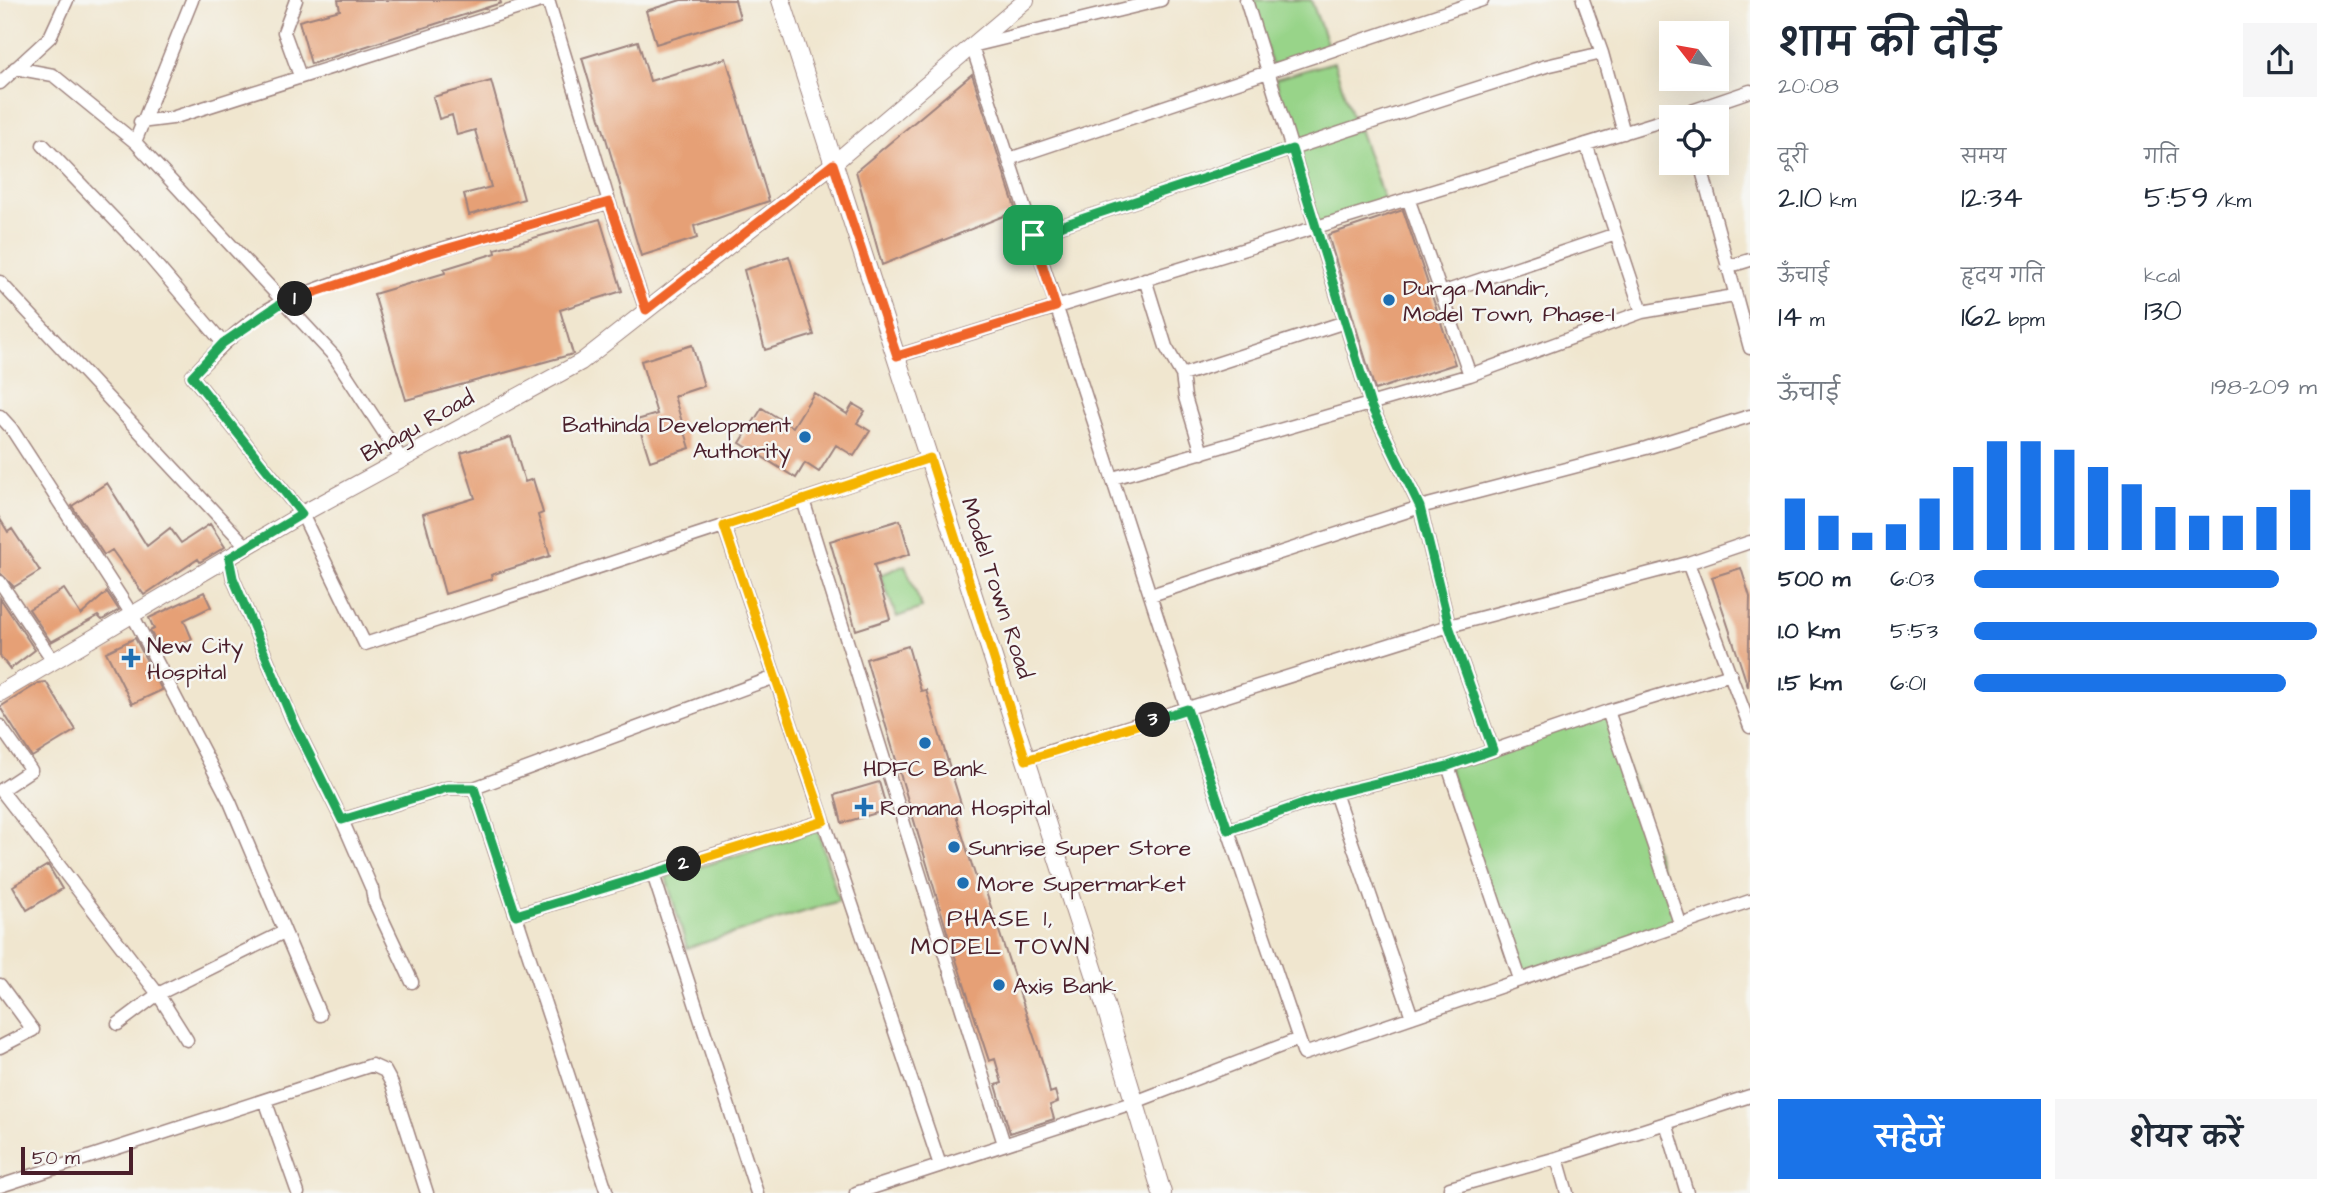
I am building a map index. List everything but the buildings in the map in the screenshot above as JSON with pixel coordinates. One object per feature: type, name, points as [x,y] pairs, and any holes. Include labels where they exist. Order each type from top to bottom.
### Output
[{"type":"main road","name":"Model Town Road","points":[[781,0],[930,458],[1162,1193]]},
{"type":"street","points":[[0,83],[50,37],[67,0]]},
{"type":"street","points":[[135,142],[140,122],[192,0]]},
{"type":"street","points":[[296,0],[284,32],[300,76]]},
{"type":"street","points":[[140,122],[172,118],[546,0],[646,310]]},
{"type":"street","name":"Bhagu Road","points":[[0,693],[302,514],[581,362],[833,164],[1026,0]]},
{"type":"street","points":[[1161,0],[972,46],[1187,709],[1304,1054],[1750,901]]},
{"type":"street","points":[[1246,0],[1371,406],[1420,507],[1449,626],[1493,750]]},
{"type":"street","points":[[1009,159],[1482,0]]},
{"type":"street","points":[[1583,0],[1602,53],[1624,133]]},
{"type":"street","points":[[1033,235],[1546,66],[1602,53]]},
{"type":"street","points":[[15,68],[53,75],[135,142],[334,356],[402,460]]},
{"type":"street","points":[[1714,105],[1750,91]]},
{"type":"street","points":[[897,356],[1659,122]]},
{"type":"street","points":[[1586,144],[1642,312]]},
{"type":"street","points":[[43,145],[142,248],[223,343]]},
{"type":"street","points":[[1703,175],[1750,348]]},
{"type":"street","points":[[1408,198],[1470,375]]},
{"type":"street","points":[[609,202],[431,253],[283,302],[223,343],[192,376],[302,514],[365,644],[930,458]]},
{"type":"street","points":[[1441,293],[1616,234]]},
{"type":"street","points":[[1727,267],[1750,260]]},
{"type":"street","points":[[1145,279],[1166,347],[1182,375],[1202,453]]},
{"type":"street","points":[[0,282],[247,547]]},
{"type":"street","points":[[1113,478],[1371,406],[1470,375],[1642,312],[1734,296]]},
{"type":"street","points":[[1182,375],[1345,322]]},
{"type":"street","points":[[0,416],[11,428],[133,616],[230,802],[320,1015]]},
{"type":"street","points":[[1151,595],[1420,507],[1646,448],[1750,416]]},
{"type":"street","points":[[803,500],[1004,1144]]},
{"type":"street","points":[[724,526],[940,1165]]},
{"type":"street","points":[[1026,760],[1449,626],[1688,563],[1750,542]]},
{"type":"street","points":[[229,558],[233,578],[292,719],[342,820],[372,889],[374,901],[412,982]]},
{"type":"street","points":[[1688,563],[1750,727]]},
{"type":"street","points":[[0,582],[54,662]]},
{"type":"street","points":[[1228,830],[1335,793],[1448,766],[1608,710],[1731,674]]},
{"type":"street","points":[[342,820],[447,788],[474,788],[775,677]]},
{"type":"street","points":[[1608,710],[1680,923]]},
{"type":"street","points":[[0,726],[31,770],[1,790],[158,994],[187,1040]]},
{"type":"street","points":[[1448,766],[1520,979]]},
{"type":"street","points":[[474,788],[607,1193]]},
{"type":"street","points":[[1335,793],[1412,1017]]},
{"type":"street","points":[[516,915],[824,821]]},
{"type":"street","points":[[653,874],[757,1193]]},
{"type":"street","points":[[118,1024],[158,994],[284,932]]},
{"type":"street","points":[[0,985],[33,1030],[0,1047]]},
{"type":"street","points":[[856,1193],[1135,1102],[1299,1039]]},
{"type":"street","points":[[0,1186],[359,1068],[379,1065],[392,1084],[427,1193]]},
{"type":"street","points":[[1450,1193],[1450,1188],[1557,1158],[1750,1096]]},
{"type":"street","points":[[265,1100],[298,1193]]},
{"type":"street","points":[[1666,1123],[1687,1193]]},
{"type":"street","points":[[1557,1158],[1567,1193]]},
{"type":"green space","points":[[1252,0],[1311,0],[1328,46],[1272,66]]},
{"type":"green space","points":[[1334,62],[1353,120],[1295,142],[1275,79]]},
{"type":"green space","points":[[1359,129],[1386,205],[1317,230],[1292,149]]},
{"type":"green space","points":[[905,565],[922,608],[897,617],[880,575]]},
{"type":"green space","points":[[1608,711],[1680,923],[1520,979],[1448,766]]},
{"type":"green space","points":[[818,831],[839,901],[687,948],[666,877]]},
{"type":"place","name":"Durga Mandir, Model Town, Phase-I","points":[[1389,300]]},
{"type":"place","name":"Bathinda Development Authority","points":[[805,437]]},
{"type":"place","name":"New City Hospital","points":[[131,658]]},
{"type":"place","name":"HDFC Bank","points":[[925,743]]},
{"type":"place","name":"Romana Hospital","points":[[864,807]]},
{"type":"place","name":"Sunrise Super Store","points":[[954,847]]},
{"type":"place","name":"More Supermarket","points":[[963,883]]},
{"type":"place","name":"Axis Bank","points":[[999,985]]},
{"type":"district","name":"PHASE 1, MODEL TOWN","points":[[1001,932]]},
{"type":"route","points":[[1292,149],[1371,406],[1420,507],[1449,626],[1493,750],[1448,766],[1335,793],[1228,830],[1187,709],[1026,760],[930,458],[724,526],[824,821],[516,915],[474,788],[447,788],[342,820],[292,719],[233,578],[229,558],[302,514],[192,376],[223,343],[283,302],[431,253],[609,202],[646,310],[833,164],[860,237],[897,356],[1056,307],[1033,235],[1292,149]]}]
